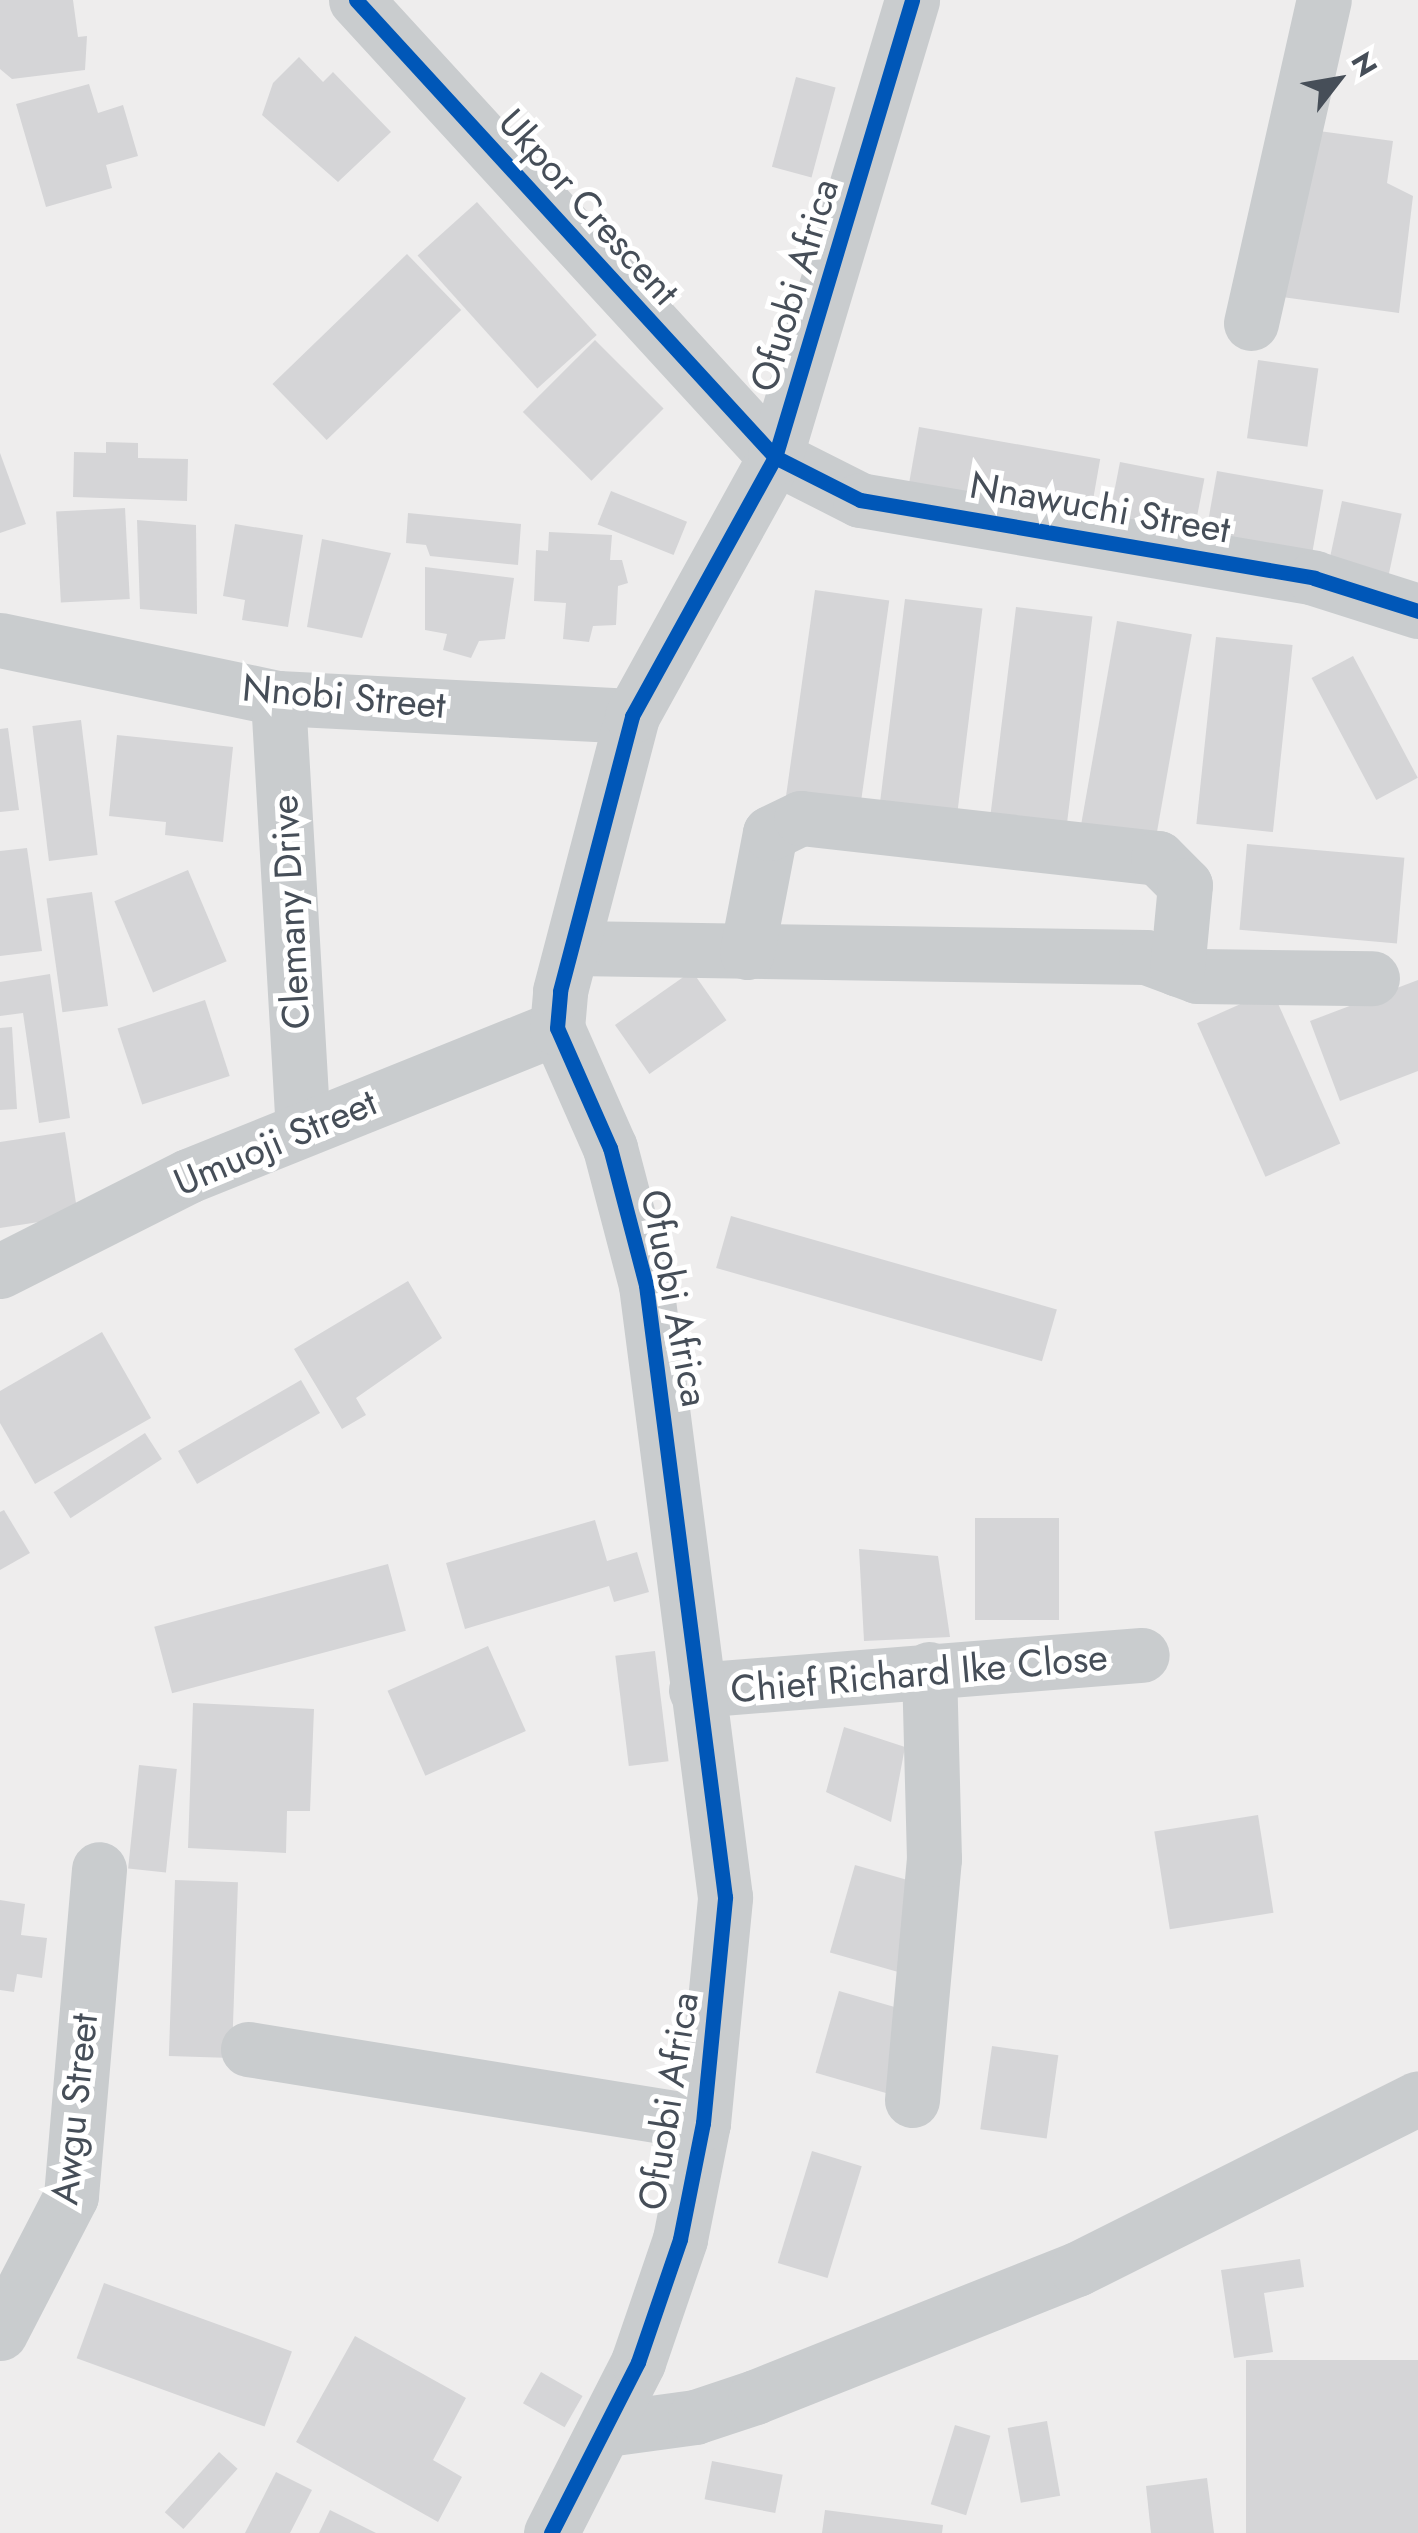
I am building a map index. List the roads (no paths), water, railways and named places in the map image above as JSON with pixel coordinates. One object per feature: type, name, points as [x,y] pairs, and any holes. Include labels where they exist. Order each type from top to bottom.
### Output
[{"type":"street","name":"Ukpor Crescent","points":[[356,0],[775,457]]},
{"type":"street","name":"Ofuobi Africa","points":[[551,2533],[607,2428],[680,2239],[703,2123],[726,1896],[718,1797],[696,1690],[683,1542],[633,1222],[557,1028],[632,716],[775,457],[912,0]]},
{"type":"street","points":[[1251,323],[1324,0]]},
{"type":"street","name":"Nnawuchi Street","points":[[775,457],[860,500],[1314,578],[1418,611]]},
{"type":"street","name":"Nnobi Street","points":[[0,640],[278,698],[632,716]]},
{"type":"street","name":"Clemany Drive","points":[[278,698],[302,1127]]},
{"type":"street","points":[[748,952],[770,833],[801,818],[1158,858],[1186,885],[1177,969]]},
{"type":"street","points":[[575,948],[1146,957],[1177,969],[1372,978]]},
{"type":"street","name":"Umuoji Street","points":[[0,1271],[302,1127],[557,1028]]},
{"type":"street","name":"Chief Richard Ike Close","points":[[696,1690],[1142,1655]]},
{"type":"street","points":[[912,2100],[934,1860],[929,1669]]},
{"type":"street","name":"Awgu Street","points":[[0,2332],[71,2196],[98,1869]]},
{"type":"street","points":[[248,2049],[703,2123]]},
{"type":"street","points":[[607,2428],[694,2417],[755,2397],[1077,2269],[1418,2098]]}]
